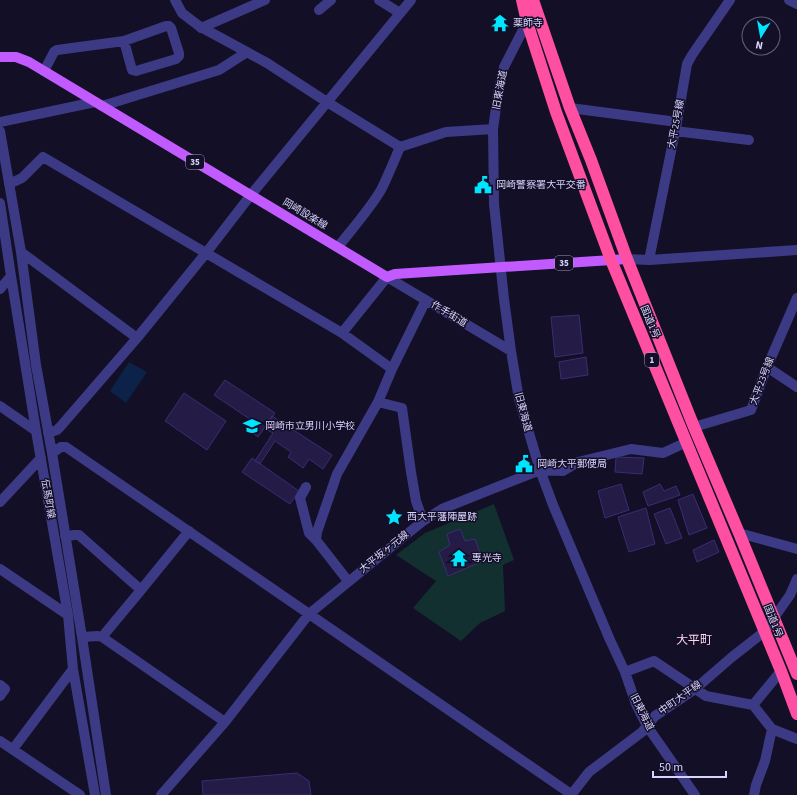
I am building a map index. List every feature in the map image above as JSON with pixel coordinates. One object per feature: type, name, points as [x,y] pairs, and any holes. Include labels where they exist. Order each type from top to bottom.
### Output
[{"type":"highway","name":"国道1号","points":[[522,0],[527,22],[556,112],[611,260],[781,671],[797,714]]},
{"type":"highway","name":"国道1号","points":[[535,2],[570,108],[591,160],[627,259],[694,427],[797,674]]},
{"type":"main road","name":"岡崎設楽線","points":[[0,57],[16,57],[29,62],[387,277]]},
{"type":"main road","name":"35","points":[[387,277],[395,274],[627,259]]},
{"type":"street","points":[[175,0],[182,13],[201,28],[267,63],[400,147]]},
{"type":"street","points":[[201,28],[265,0]]},
{"type":"street","points":[[319,10],[331,0]]},
{"type":"street","points":[[380,0],[400,13]]},
{"type":"street","points":[[48,433],[60,427],[137,338],[250,196],[411,0]]},
{"type":"street","name":"大平25号線","points":[[649,260],[687,64],[730,0]]},
{"type":"street","points":[[789,0],[797,4]]},
{"type":"street","name":"旧東海道","points":[[535,2],[527,22],[504,67],[498,93],[493,129],[494,204],[504,299],[519,399],[540,470],[553,505],[625,672],[636,704],[647,726],[695,795]]},
{"type":"street","points":[[44,71],[56,50],[124,41],[166,26],[172,28],[179,56],[176,59],[133,71],[124,41]]},
{"type":"street","points":[[0,122],[98,104],[219,70],[247,52]]},
{"type":"street","points":[[570,108],[749,140]]},
{"type":"street","points":[[338,248],[380,191],[400,147],[446,132],[493,129]]},
{"type":"street","points":[[0,131],[21,252],[137,338]]},
{"type":"street","points":[[9,184],[22,178],[44,157],[342,333],[392,369]]},
{"type":"street","name":"伝馬町線","points":[[0,203],[36,431],[68,615],[73,669],[95,795]]},
{"type":"street","points":[[627,259],[649,260],[797,250]]},
{"type":"street","name":"伝馬町線","points":[[21,252],[36,365],[82,637],[106,795]]},
{"type":"street","points":[[0,289],[11,276]]},
{"type":"street","points":[[342,333],[387,277]]},
{"type":"street","name":"作手街道","points":[[387,277],[511,351]]},
{"type":"street","name":"大平23号線","points":[[694,427],[751,410],[767,367],[797,298]]},
{"type":"street","points":[[316,540],[317,532],[337,474],[378,402],[392,369],[426,300]]},
{"type":"street","points":[[767,367],[797,387]]},
{"type":"street","points":[[378,402],[402,408],[416,501],[423,521]]},
{"type":"street","points":[[0,406],[36,431]]},
{"type":"street","name":"大平坂ヶ元線","points":[[161,795],[225,722],[309,614],[423,521],[442,509],[540,470],[563,471],[578,462],[631,449],[663,453],[687,442]]},
{"type":"street","points":[[52,453],[66,447],[571,794]]},
{"type":"street","points":[[0,502],[41,458]]},
{"type":"street","points":[[306,487],[300,498],[309,533],[348,581]]},
{"type":"street","points":[[102,637],[189,531]]},
{"type":"street","points":[[739,533],[797,549]]},
{"type":"street","points":[[65,536],[79,535],[141,590]]},
{"type":"street","points":[[0,568],[68,615]]},
{"type":"street","name":"中町大平線","points":[[571,794],[588,772],[642,732],[655,716],[695,689],[764,632],[790,595],[797,579]]},
{"type":"street","points":[[82,637],[102,637],[225,722]]},
{"type":"street","points":[[625,672],[654,661],[706,696],[753,705],[772,729],[797,739]]},
{"type":"street","points":[[13,749],[73,669]]},
{"type":"street","points":[[753,705],[781,671]]},
{"type":"street","points":[[0,685],[5,689],[0,696]]},
{"type":"street","points":[[754,795],[765,761],[772,729]]},
{"type":"street","points":[[0,741],[80,795]]},
{"type":"green space","points":[[494,504],[514,560],[503,565],[505,611],[480,623],[461,641],[413,608],[436,581],[396,555],[425,533]]},
{"type":"water","points":[[129,362],[147,372],[126,403],[110,391]]},
{"type":"building","points":[[579,315],[583,353],[555,357],[551,317]]},
{"type":"building","points":[[586,357],[588,375],[561,379],[559,362]]},
{"type":"building","points":[[225,380],[275,413],[258,437],[251,432],[257,424],[214,395]]},
{"type":"building","points":[[184,393],[226,421],[207,450],[165,421]]},
{"type":"building","points":[[272,416],[332,455],[323,469],[309,459],[303,468],[288,457],[291,452],[275,441],[260,464],[255,461],[273,433],[264,428]]},
{"type":"building","points":[[616,457],[644,458],[642,474],[615,472]]},
{"type":"building","points":[[252,458],[299,491],[290,504],[242,472]]},
{"type":"building","points":[[621,484],[629,510],[605,518],[598,491]]},
{"type":"building","points":[[660,484],[664,491],[676,486],[680,495],[648,506],[643,492]]},
{"type":"building","points":[[693,494],[707,528],[689,535],[678,500]]},
{"type":"building","points":[[646,508],[655,544],[629,552],[618,517]]},
{"type":"building","points":[[670,508],[682,538],[666,544],[654,514]]},
{"type":"building","points":[[460,529],[465,541],[475,539],[483,561],[448,576],[439,552],[450,545],[447,534]]},
{"type":"building","points":[[714,540],[719,552],[697,562],[693,550]]},
{"type":"building","points":[[297,773],[309,781],[311,795],[203,795],[202,781]]},
{"type":"place","name":"薬師寺","points":[[500,23]]},
{"type":"place","name":"岡崎警察署大平交番","points":[[483,185]]},
{"type":"place","name":"岡崎市立男川小学校","points":[[252,426]]},
{"type":"place","name":"岡崎大平郵便局","points":[[524,464]]},
{"type":"place","name":"西大平藩陣屋跡","points":[[394,517]]},
{"type":"place","name":"専光寺","points":[[459,558]]},
{"type":"district","name":"大平町","points":[[694,640]]}]
